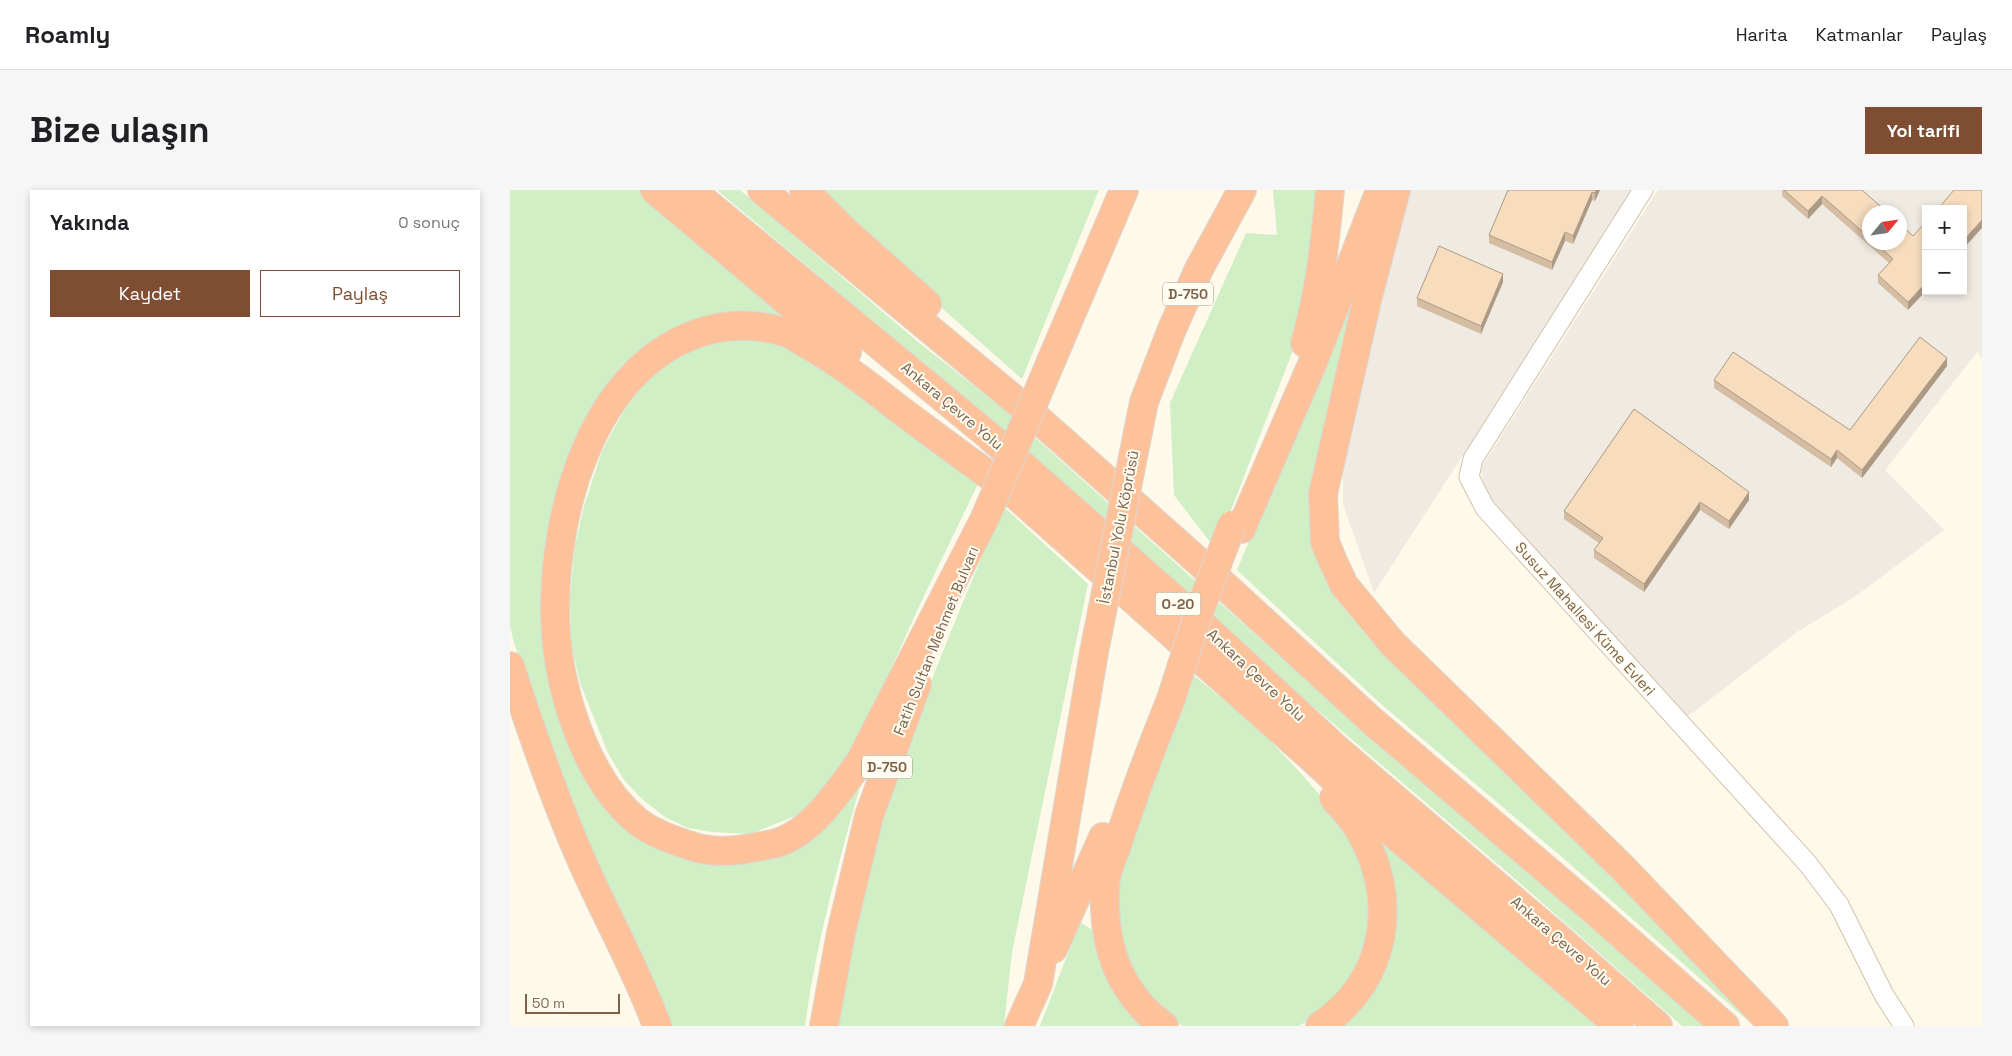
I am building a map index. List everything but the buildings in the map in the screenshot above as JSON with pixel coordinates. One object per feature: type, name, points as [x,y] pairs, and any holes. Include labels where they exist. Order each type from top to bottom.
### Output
[{"type":"highway","points":[[655,190],[1016,494],[1314,760],[1388,829],[1619,1026]]},
{"type":"highway","name":"Ankara Çevre Yolu","points":[[691,190],[988,435],[1174,600],[1339,752],[1557,937],[1658,1026]]},
{"type":"highway","name":"O-20","points":[[762,190],[1038,419],[1199,562],[1370,720],[1582,899],[1725,1026]]},
{"type":"highway","points":[[804,190],[911,291],[1042,402],[1136,507]]},
{"type":"highway","points":[[1052,359],[1112,190]]},
{"type":"highway","name":"D-750","points":[[985,518],[1124,190]]},
{"type":"highway","name":"İstanbul Yolu Köprüsü","points":[[1038,984],[1094,652],[1144,402],[1172,329],[1199,269],[1242,190]]},
{"type":"highway","points":[[1236,527],[1301,359],[1313,315],[1324,250],[1330,190]]},
{"type":"highway","points":[[1038,984],[1166,697],[1199,612],[1236,527],[1313,362],[1380,190]]},
{"type":"highway","points":[[1396,190],[1366,305],[1322,494],[1325,542],[1332,559],[1344,585],[1393,644],[1623,868],[1774,1026]]},
{"type":"highway","points":[[985,518],[860,762],[840,790],[804,827],[782,842],[734,851],[705,851],[669,839],[639,822],[618,802],[599,775],[584,744],[572,712],[561,670],[555,613],[558,561],[566,511],[577,475],[597,425],[621,390],[654,356],[682,339],[727,326],[753,326],[786,332],[825,354],[862,380],[959,455],[1016,494]]},
{"type":"highway","name":"Fatih Sultan Mehmet Bulvarı","points":[[824,1026],[840,933],[869,816],[920,676],[985,518]]},
{"type":"highway","points":[[1125,592],[1199,668],[1260,720],[1305,767],[1358,827],[1372,855],[1380,877],[1384,903],[1384,924],[1378,949],[1368,974],[1358,990],[1344,1007],[1320,1026]]},
{"type":"highway","points":[[510,666],[556,801],[646,995],[657,1026]]},
{"type":"highway","points":[[1164,1026],[1147,1013],[1131,994],[1119,973],[1106,928],[1105,899],[1106,875],[1166,697]]},
{"type":"highway","name":"D-750","points":[[1019,1026],[1038,984]]},
{"type":"street","name":"Susuz Mahallesi Küme Evleri","points":[[1642,190],[1473,459],[1469,477],[1485,508],[1808,864],[1839,905],[1884,995],[1904,1026]]},
{"type":"shaded area","points":[[1407,190],[1634,190],[1374,593],[1343,504],[1343,453]]},
{"type":"shaded area","points":[[1658,190],[1982,190],[1982,358],[1977,352],[1885,470],[1944,530],[1856,596],[1797,632],[1682,721],[1485,492],[1481,468]]},
{"type":"green space","points":[[510,190],[646,190],[794,320],[692,322],[654,340],[621,366],[597,398],[572,447],[555,498],[544,550],[541,608],[546,666],[572,751],[590,790],[621,823],[746,861],[863,776],[822,931],[805,1026],[671,1026],[570,803],[514,643],[510,626]]},
{"type":"green space","points":[[717,190],[740,190],[917,341],[1002,408],[1303,677],[1704,1026],[1682,1026],[1522,885],[1274,673],[992,419]]},
{"type":"green space","points":[[814,190],[1099,190],[1022,379],[865,240]]},
{"type":"green space","points":[[1273,190],[1321,190],[1295,345],[1226,523],[1213,546],[1174,495],[1170,403],[1246,233],[1277,235]]},
{"type":"green space","points":[[1353,291],[1362,292],[1323,571],[1334,596],[1365,634],[1472,741],[1614,874],[1763,1026],[1754,1026],[1563,858],[1381,704],[1237,570]]},
{"type":"green space","points":[[716,336],[780,338],[839,378],[978,484],[922,600],[864,728],[832,787],[810,810],[750,834],[712,832],[688,828],[665,817],[642,799],[624,780],[608,753],[580,683],[571,644],[570,599],[574,550],[584,506],[602,451],[624,410],[645,383],[667,362]]},
{"type":"green space","points":[[1003,506],[1088,584],[1012,952],[1004,1026],[837,1026],[864,891],[885,811],[926,695]]},
{"type":"green space","points":[[1192,674],[1257,727],[1354,834],[1377,913],[1355,975],[1320,1013],[1299,1026],[1183,1026],[1156,1010],[1122,956],[1113,893]]},
{"type":"green space","points":[[1366,823],[1609,1026],[1340,1026],[1373,985]]},
{"type":"green space","points":[[1080,922],[1094,931],[1148,1026],[1040,1026]]}]
